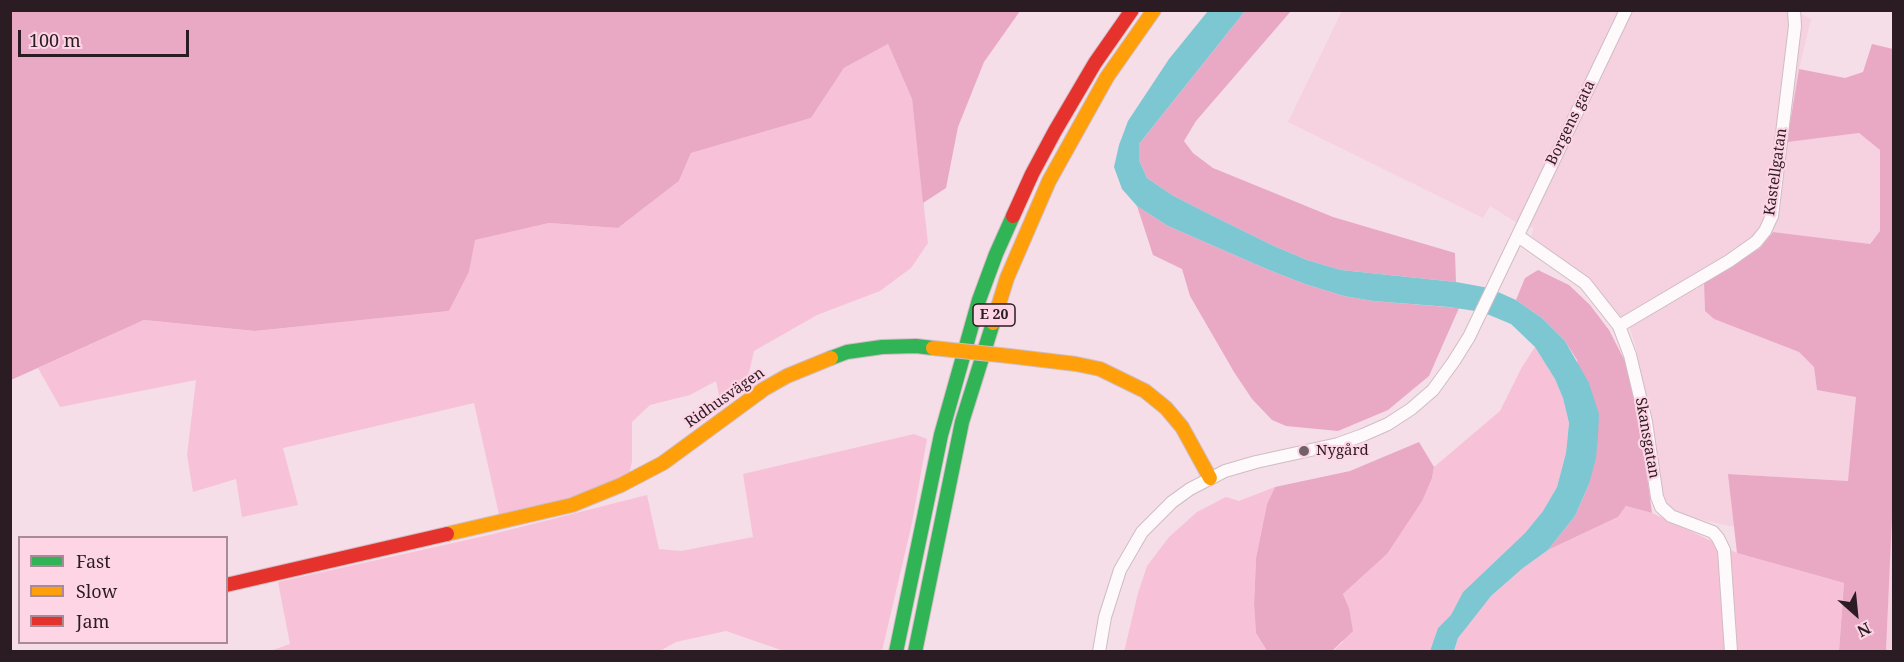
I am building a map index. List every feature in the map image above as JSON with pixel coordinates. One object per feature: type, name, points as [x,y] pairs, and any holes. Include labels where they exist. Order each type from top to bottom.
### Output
[{"type":"main road","name":"E 20","points":[[896,651],[941,435],[979,300],[996,254],[1054,131],[1095,63],[1132,10]]},
{"type":"main road","name":"E 20","points":[[915,651],[962,422],[1007,278],[1049,181],[1077,128],[1107,77],[1154,10]]},
{"type":"main road","name":"Ridhusvägen","points":[[228,585],[572,506],[621,486],[663,463],[764,389],[819,362],[847,352],[882,347],[916,346],[1076,364],[1100,369],[1145,391],[1166,408],[1182,427],[1210,478]]},
{"type":"street","name":"Borgens gata","points":[[1099,651],[1104,617],[1120,570],[1142,532],[1172,502],[1210,478],[1249,464],[1338,444],[1388,424],[1411,409],[1433,390],[1469,337],[1626,10]]},
{"type":"street","name":"Kastellgatan","points":[[1619,326],[1729,261],[1756,242],[1764,231],[1772,216],[1796,26],[1794,10]]},
{"type":"street","name":"Skansgatan","points":[[1518,236],[1585,283],[1619,326],[1630,355],[1646,422],[1656,491],[1661,507],[1671,516],[1713,532],[1724,550],[1731,651]]},
{"type":"shaded area","points":[[1794,10],[1811,19],[1799,69],[1788,141],[1859,133],[1880,150],[1880,231],[1869,244],[1773,232],[1760,248],[1704,283],[1705,311],[1714,319],[1799,352],[1814,367],[1817,390],[1856,396],[1849,481],[1729,474],[1735,527],[1679,515],[1661,500],[1636,348],[1629,326],[1585,277],[1531,236],[1534,228],[1514,221],[1490,206],[1483,218],[1288,122],[1342,11]]},
{"type":"shaded area","points":[[10,11],[1020,11],[984,62],[958,127],[946,188],[923,203],[912,99],[888,44],[844,68],[811,118],[691,153],[679,181],[618,228],[549,223],[475,240],[469,272],[449,311],[255,331],[144,320],[11,380]]},
{"type":"shaded area","points":[[1245,11],[1291,11],[1196,121],[1184,141],[1193,153],[1213,168],[1333,217],[1455,253],[1456,282],[1341,270],[1307,260],[1207,213],[1172,195],[1147,178],[1139,160],[1139,144]]},
{"type":"shaded area","points":[[888,44],[912,99],[928,243],[911,268],[880,291],[817,315],[754,351],[746,385],[720,400],[716,381],[690,395],[650,405],[632,422],[632,461],[629,476],[570,499],[500,519],[474,403],[283,448],[298,505],[242,517],[236,479],[193,492],[187,455],[196,380],[60,407],[38,368],[144,320],[255,331],[449,311],[469,272],[474,240],[549,223],[618,228],[679,181],[691,153],[811,118],[844,68]]},
{"type":"shaded area","points":[[1872,44],[1893,49],[1894,472],[1886,651],[1839,651],[1844,583],[1737,553],[1728,474],[1848,481],[1856,397],[1817,390],[1814,367],[1799,352],[1714,319],[1705,311],[1704,283],[1760,248],[1773,232],[1870,244],[1880,231],[1880,150],[1859,133],[1787,142],[1799,69],[1845,78],[1863,72]]},
{"type":"shaded area","points":[[1137,206],[1168,226],[1305,284],[1344,296],[1373,301],[1459,308],[1429,376],[1388,410],[1338,431],[1286,426],[1272,420],[1252,399],[1234,372],[1190,296],[1182,269],[1153,255]]},
{"type":"shaded area","points":[[1538,270],[1569,285],[1590,305],[1609,330],[1627,365],[1641,432],[1652,513],[1626,506],[1618,517],[1548,550],[1575,516],[1589,484],[1577,360],[1565,341],[1542,318],[1516,300],[1525,278]]},
{"type":"shaded area","points":[[1535,347],[1555,379],[1563,398],[1569,423],[1566,453],[1557,487],[1543,511],[1525,533],[1463,592],[1451,616],[1438,628],[1430,651],[1332,652],[1343,642],[1349,608],[1343,594],[1387,554],[1432,478],[1434,467],[1500,411],[1522,367]]},
{"type":"shaded area","points":[[914,434],[927,439],[912,523],[882,651],[784,651],[726,631],[676,642],[658,652],[267,652],[290,644],[278,582],[489,535],[647,495],[659,549],[681,551],[753,537],[743,474]]},
{"type":"shaded area","points":[[1419,442],[1434,467],[1432,478],[1422,501],[1387,554],[1343,594],[1349,608],[1353,631],[1332,651],[1267,651],[1256,633],[1254,605],[1256,558],[1267,504],[1275,487],[1350,471]]},
{"type":"shaded area","points":[[1893,472],[1894,651],[1886,652],[1892,500]]},
{"type":"shaded area","points":[[1275,487],[1267,504],[1256,558],[1254,605],[1256,633],[1267,651],[1124,652],[1147,566],[1169,537],[1197,512],[1226,497],[1239,501]]},
{"type":"shaded area","points":[[1626,506],[1652,513],[1737,553],[1844,583],[1839,651],[1454,652],[1458,638],[1471,618],[1491,596],[1523,568],[1548,550],[1618,517]]},
{"type":"water","points":[[1208,11],[1245,11],[1139,144],[1139,160],[1147,178],[1172,195],[1207,213],[1307,260],[1341,270],[1456,282],[1489,288],[1516,300],[1542,318],[1565,341],[1589,383],[1599,414],[1596,458],[1589,484],[1575,516],[1548,550],[1491,596],[1458,638],[1454,651],[1430,651],[1438,628],[1451,615],[1463,592],[1525,533],[1543,511],[1557,487],[1566,453],[1569,423],[1563,398],[1555,379],[1535,347],[1511,324],[1482,312],[1373,301],[1344,296],[1305,284],[1168,226],[1137,206],[1122,189],[1114,167],[1119,145],[1128,121],[1169,59]]},
{"type":"traffic: fast","points":[[896,652],[941,435],[979,300],[1013,216]]},
{"type":"traffic: fast","points":[[915,652],[962,422],[993,323]]},
{"type":"traffic: fast","points":[[831,358],[847,352],[882,347],[933,348]]},
{"type":"traffic: slow","points":[[993,323],[1007,278],[1049,181],[1107,77],[1154,10]]},
{"type":"traffic: slow","points":[[933,348],[1009,356]]},
{"type":"traffic: slow","points":[[1009,356],[1100,369],[1145,391],[1166,408],[1182,427],[1210,478]]},
{"type":"traffic: slow","points":[[447,534],[572,505],[621,485],[663,463],[764,389],[787,376],[831,358]]},
{"type":"traffic: jam","points":[[1013,216],[1055,131],[1095,63],[1132,10]]},
{"type":"traffic: jam","points":[[228,585],[447,534]]},
{"type":"place","name":"Nygård","points":[[1304,451]]}]
